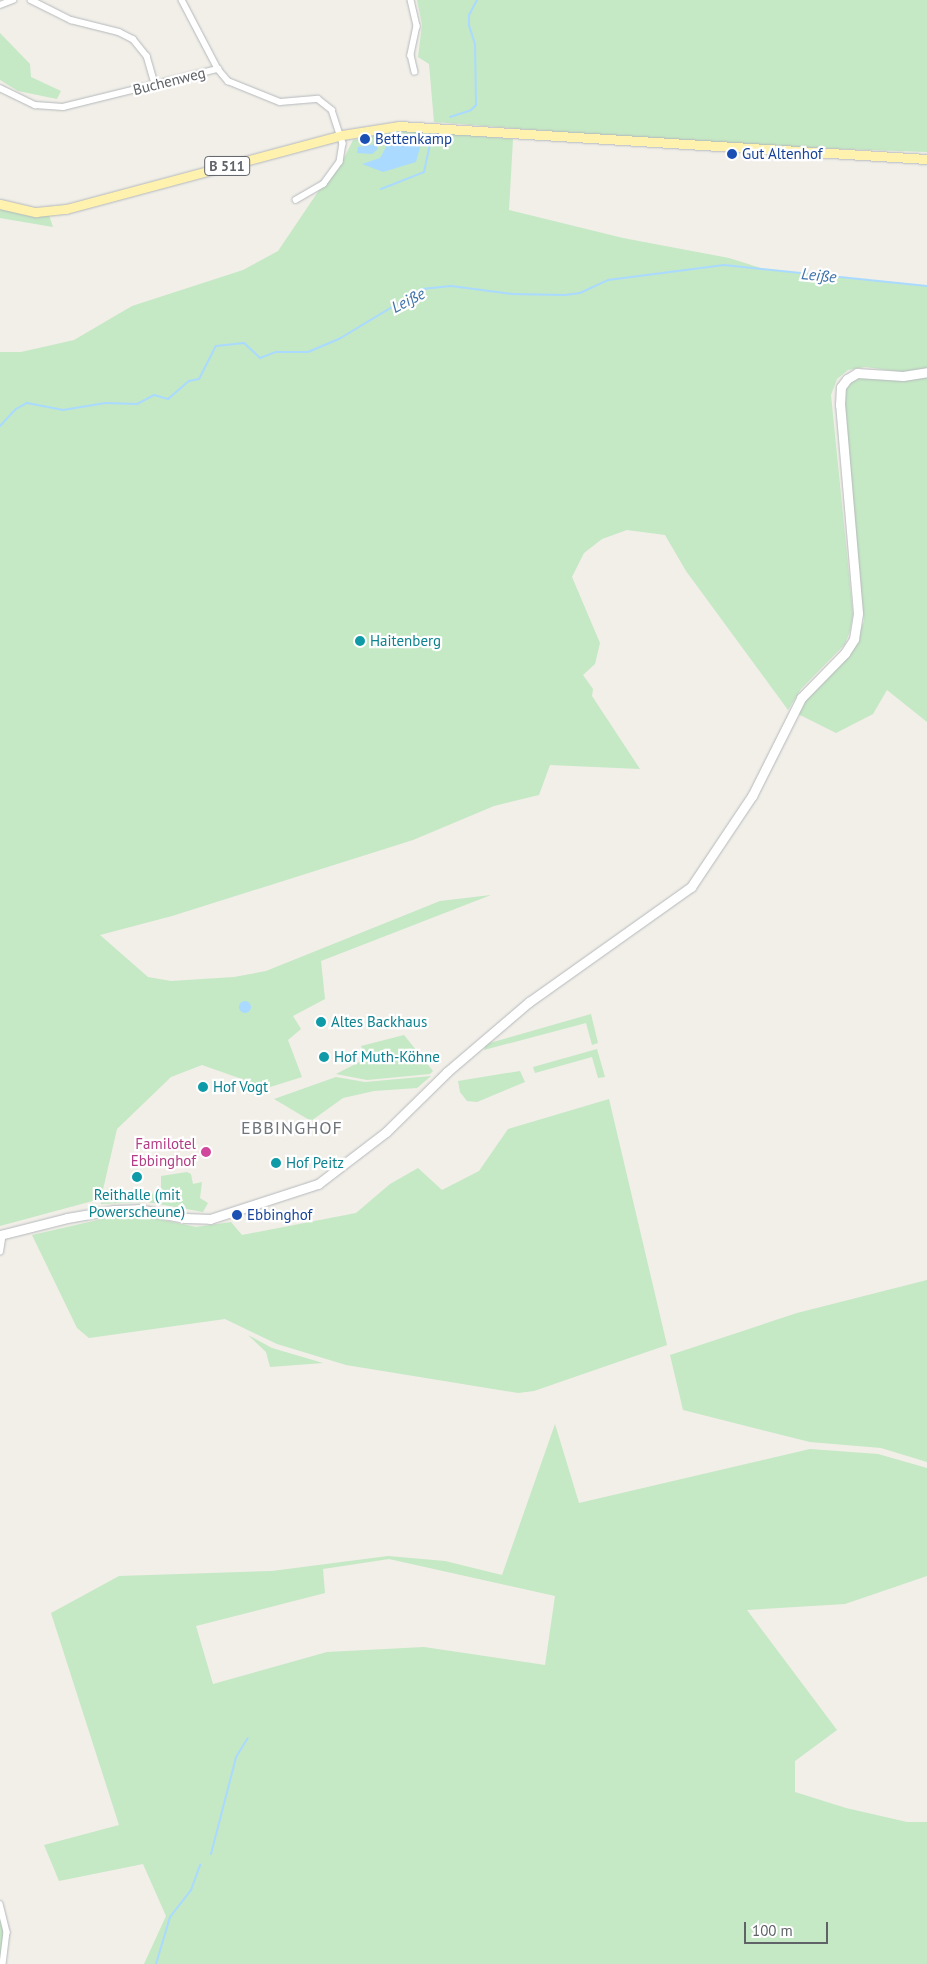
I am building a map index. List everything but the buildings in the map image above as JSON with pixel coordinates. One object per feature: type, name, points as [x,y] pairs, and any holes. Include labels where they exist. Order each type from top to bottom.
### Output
[{"type":"main road","name":"B 511","points":[[0,204],[36,212],[66,209],[342,135],[383,127],[417,127],[739,150],[927,159]]},
{"type":"street","points":[[0,5],[13,0]]},
{"type":"street","points":[[31,0],[71,20],[128,36],[144,51],[155,84]]},
{"type":"street","points":[[182,0],[218,69]]},
{"type":"street","points":[[411,0],[417,26],[411,55],[415,72]]},
{"type":"street","name":"Buchenweg","points":[[0,88],[28,103],[52,108],[218,69],[224,78],[238,88],[276,101],[324,101],[332,110],[342,135]]},
{"type":"street","points":[[296,200],[314,191],[333,175],[343,152],[342,135]]},
{"type":"street","points":[[0,1252],[2,1235],[66,1218],[122,1209],[210,1219],[318,1184],[386,1132],[448,1072],[528,1002],[691,887],[752,796],[805,692],[838,661],[854,639],[858,605],[840,405],[841,387],[847,379],[857,373],[909,376],[927,372]]},
{"type":"street","points":[[0,1904],[7,1932],[2,1964]]},
{"type":"green space","points":[[417,0],[927,0],[927,152],[723,145],[434,122],[429,64],[418,57],[422,25]]},
{"type":"green space","points":[[0,33],[30,64],[31,77],[61,91],[57,99],[18,91],[0,80]]},
{"type":"green space","points":[[402,130],[513,139],[509,210],[623,238],[729,258],[767,270],[927,286],[927,370],[909,373],[865,367],[848,370],[837,379],[831,395],[853,614],[850,631],[845,644],[801,689],[788,710],[686,571],[665,535],[627,530],[602,539],[584,553],[572,577],[600,643],[595,664],[583,675],[593,689],[592,696],[640,769],[550,765],[539,795],[494,806],[413,840],[172,916],[100,935],[148,977],[171,981],[234,977],[266,971],[440,901],[491,895],[321,961],[325,999],[293,1016],[301,1029],[288,1040],[302,1077],[267,1088],[202,1065],[171,1077],[117,1129],[101,1198],[108,1189],[155,1194],[161,1188],[161,1176],[187,1172],[191,1174],[193,1184],[202,1182],[200,1198],[208,1203],[203,1212],[147,1202],[101,1204],[100,1199],[0,1226],[0,352],[21,352],[74,340],[132,306],[243,270],[278,251],[334,168],[338,170],[353,140]]},
{"type":"green space","points":[[0,208],[23,214],[49,215],[53,227],[0,218]]},
{"type":"green space","points":[[927,375],[927,722],[887,690],[873,714],[836,733],[794,712],[809,688],[851,653],[864,621],[841,399],[843,387],[850,379],[861,376],[910,380]]},
{"type":"green space","points":[[591,1014],[598,1043],[592,1045],[586,1023],[484,1050],[486,1044]]},
{"type":"green space","points":[[404,1035],[433,1071],[430,1074],[367,1080],[336,1074],[367,1058],[361,1046]]},
{"type":"green space","points":[[597,1049],[605,1077],[598,1078],[592,1057],[535,1073],[533,1067]]},
{"type":"green space","points":[[520,1071],[525,1082],[477,1102],[467,1101],[460,1092],[458,1081]]},
{"type":"green space","points":[[431,1076],[417,1088],[374,1091],[343,1098],[311,1121],[274,1099],[336,1077],[365,1082]]},
{"type":"green space","points":[[609,1099],[667,1345],[534,1391],[518,1393],[346,1365],[277,1344],[225,1319],[89,1338],[77,1328],[32,1235],[102,1219],[144,1216],[196,1227],[231,1222],[242,1235],[356,1213],[390,1184],[418,1168],[442,1190],[479,1171],[508,1129]]},
{"type":"green space","points":[[927,1280],[927,1462],[881,1448],[810,1442],[683,1410],[670,1355],[797,1313]]},
{"type":"green space","points":[[248,1335],[272,1348],[323,1363],[270,1367],[266,1352]]},
{"type":"green space","points":[[555,1424],[579,1503],[810,1449],[878,1454],[927,1468],[927,1576],[845,1604],[747,1610],[837,1730],[795,1761],[795,1792],[846,1808],[907,1822],[927,1822],[927,1964],[144,1964],[166,1916],[143,1864],[59,1881],[44,1845],[119,1825],[51,1613],[119,1576],[272,1571],[388,1556],[445,1561],[502,1575]],"holes":[[[389,1559],[555,1596],[545,1665],[424,1647],[327,1652],[213,1684],[196,1626],[325,1593],[323,1569]]]},
{"type":"green space","points":[[0,1911],[5,1931],[0,1963]]},
{"type":"water","points":[[419,137],[421,144],[416,162],[383,172],[362,164],[380,158],[391,138]]},
{"type":"water","points":[[376,144],[378,149],[372,154],[357,153],[358,147]]},
{"type":"water","points":[[247,1001],[250,1002],[250,1012],[243,1013],[240,1012],[239,1005],[240,1002]]},
{"type":"waterway","points":[[450,117],[471,110],[476,105],[475,44],[469,26],[469,15],[477,0]]},
{"type":"waterway","points":[[381,189],[424,172],[431,140],[444,138]]},
{"type":"waterway","name":"Leiße","points":[[0,426],[16,409],[27,403],[63,410],[105,403],[137,404],[154,395],[168,399],[189,381],[199,379],[216,346],[244,343],[260,358],[276,352],[308,352],[339,339],[422,289],[451,286],[512,294],[565,295],[580,293],[608,280],[724,265],[927,286]]},
{"type":"waterway","points":[[211,1854],[236,1757],[248,1738]]},
{"type":"waterway","points":[[156,1964],[170,1917],[191,1890],[200,1865]]},
{"type":"place","name":"Bettenkamp","points":[[365,139]]},
{"type":"place","name":"Gut Altenhof","points":[[732,154]]},
{"type":"place","name":"Haitenberg","points":[[360,641]]},
{"type":"place","name":"Altes Backhaus","points":[[321,1022]]},
{"type":"place","name":"Hof Muth-Köhne","points":[[324,1057]]},
{"type":"place","name":"Hof Vogt","points":[[203,1087]]},
{"type":"place","name":"Familotel Ebbinghof","points":[[206,1152]]},
{"type":"place","name":"Hof Peitz","points":[[276,1163]]},
{"type":"place","name":"Reithalle (mit Powerscheune)","points":[[137,1177]]},
{"type":"place","name":"Ebbinghof","points":[[237,1215]]},
{"type":"district","name":"EBBINGHOF","points":[[292,1128]]}]
